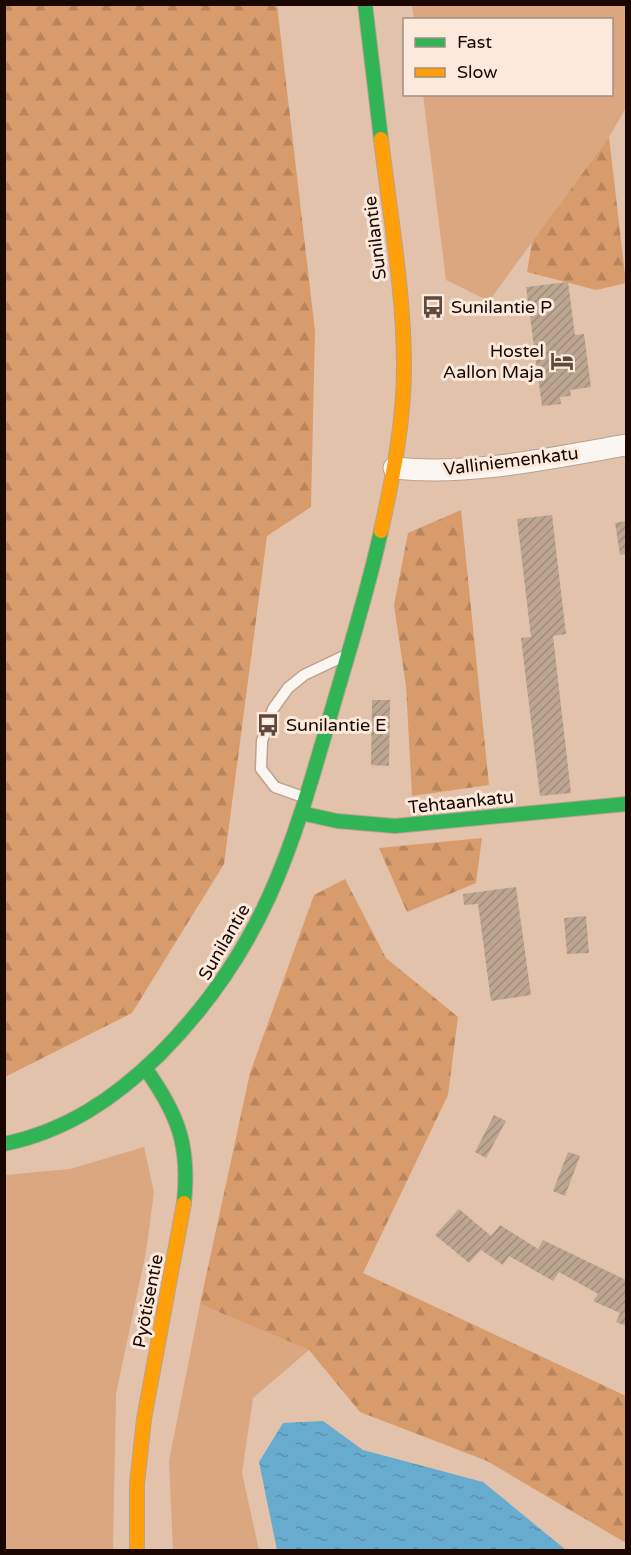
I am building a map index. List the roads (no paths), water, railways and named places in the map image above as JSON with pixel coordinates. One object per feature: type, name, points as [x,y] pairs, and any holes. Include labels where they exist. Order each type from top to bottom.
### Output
[{"type":"street","name":"Sunilantie","points":[[4,1144],[34,1139],[76,1121],[114,1097],[184,1029],[218,990],[259,921],[305,798],[376,556],[394,468],[404,352],[365,4]]},
{"type":"street","name":"Valliniemenkatu","points":[[394,468],[457,469],[516,463],[627,445]]},
{"type":"street","name":"Tehtaankatu","points":[[300,813],[337,821],[395,826],[627,804]]},
{"type":"street","name":"Pyötisentie","points":[[137,1551],[139,1455],[180,1228],[186,1164],[182,1133],[168,1102],[145,1068]]},
{"type":"lane","points":[[305,798],[275,787],[261,769],[262,741],[273,709],[288,688],[304,675],[348,655]]},
{"type":"water","points":[[323,1421],[363,1450],[483,1482],[566,1550],[277,1550],[259,1462],[283,1423]]},
{"type":"place","name":"Sunilantie P","points":[[433,307]]},
{"type":"place","name":"Hostel Aallon Maja","points":[[562,361]]},
{"type":"place","name":"Sunilantie E","points":[[268,725]]}]
